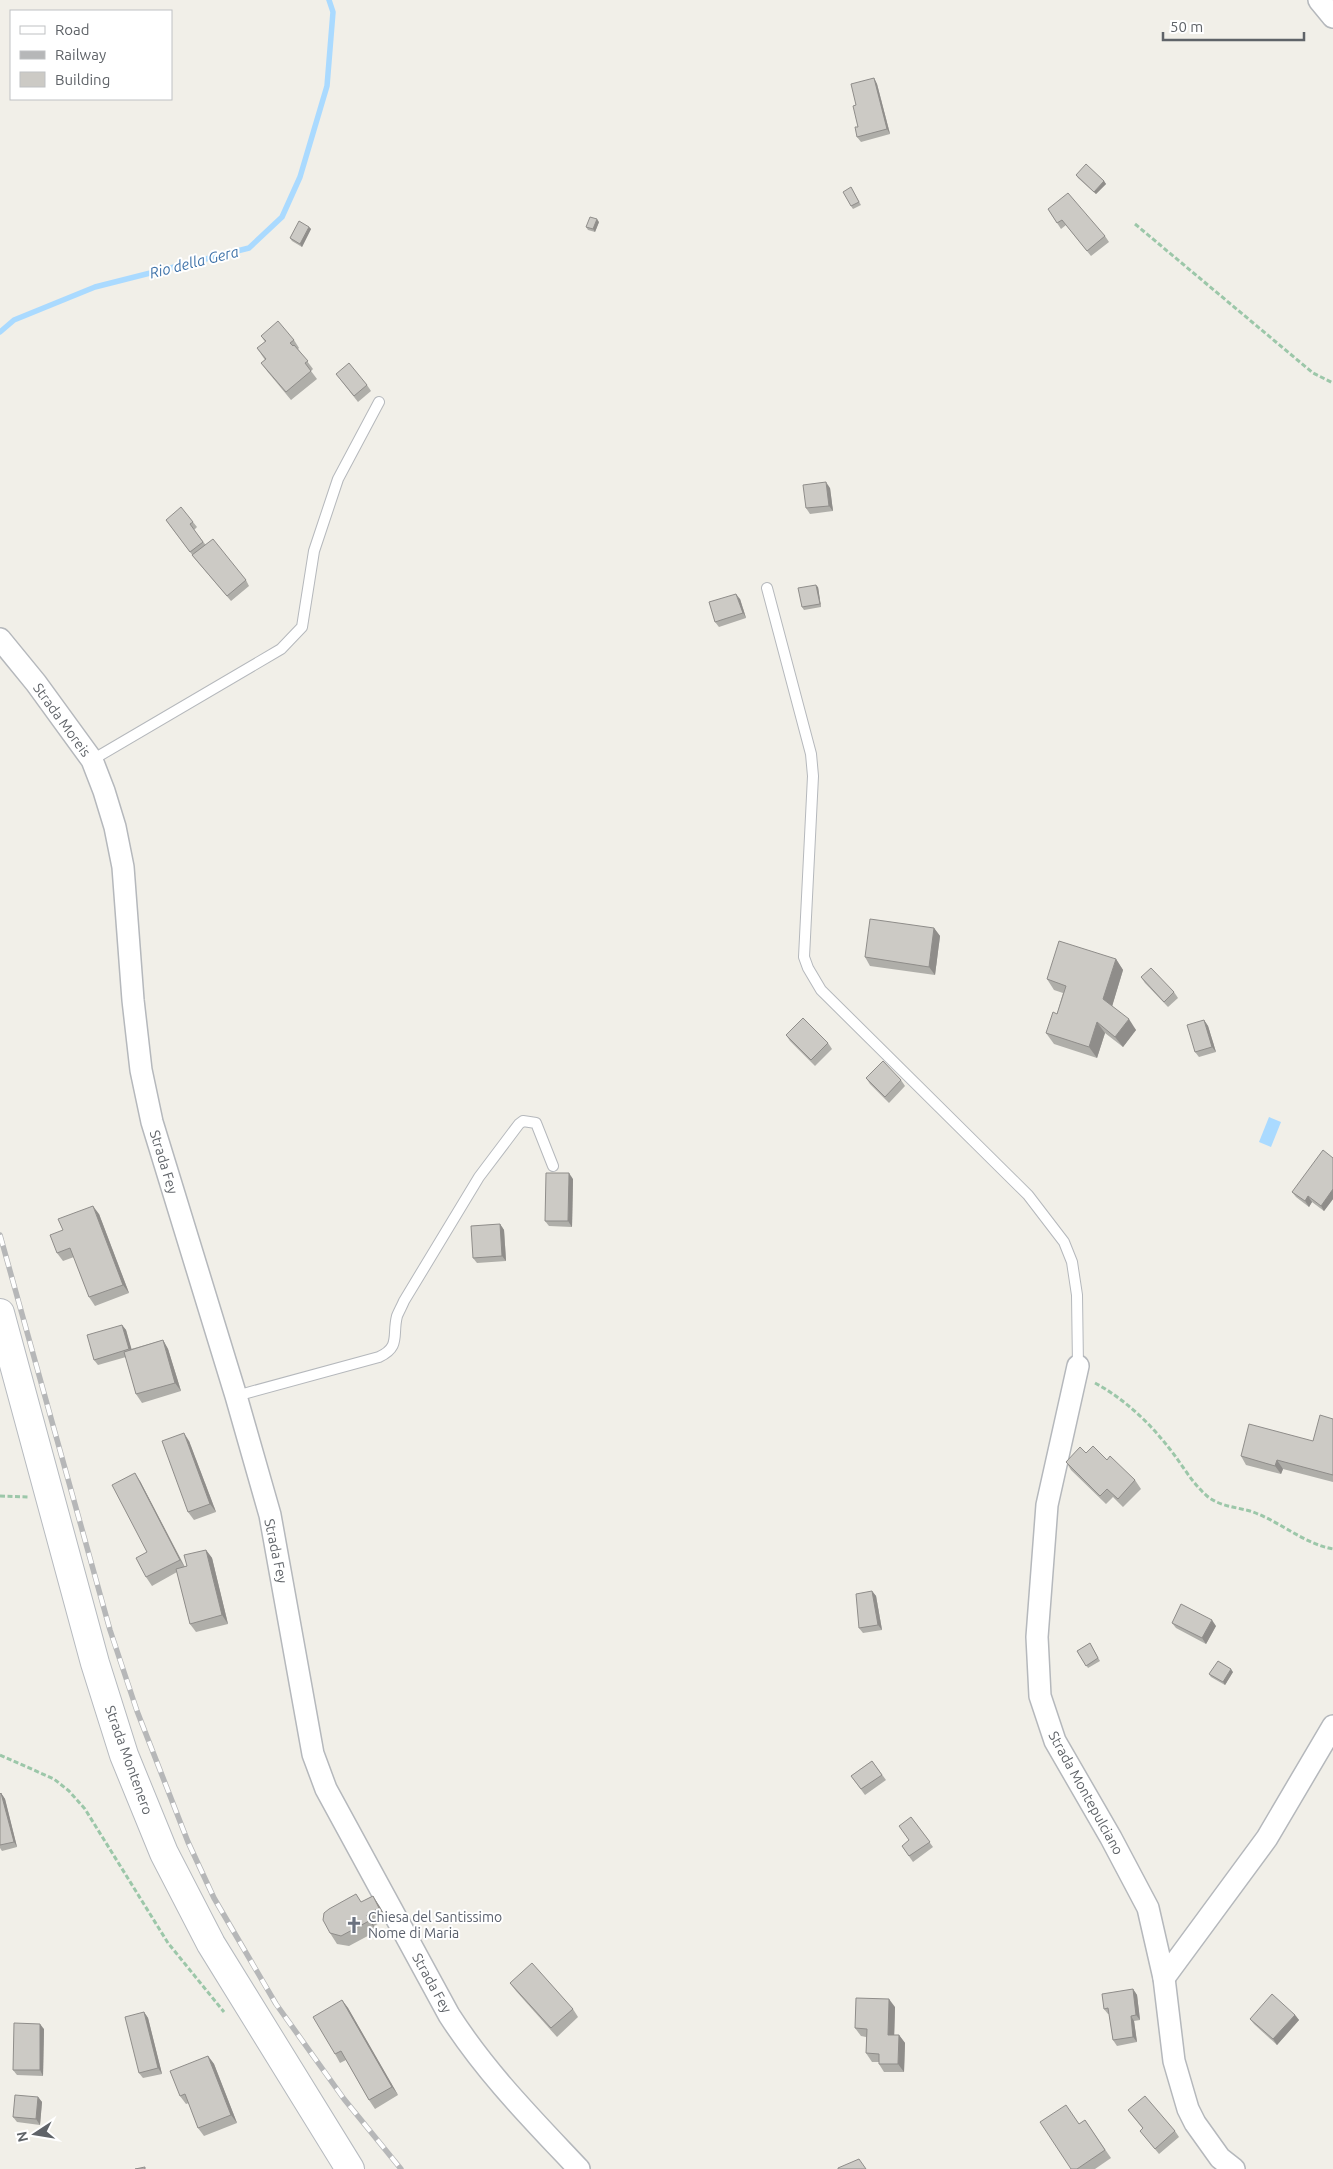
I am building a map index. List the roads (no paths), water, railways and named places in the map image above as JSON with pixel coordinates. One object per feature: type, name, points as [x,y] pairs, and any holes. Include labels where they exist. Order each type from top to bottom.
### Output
[{"type":"main road","name":"Strada Montenero","points":[[0,1313],[95,1663],[124,1755],[164,1853],[211,1944],[350,2169]]},
{"type":"street","points":[[1319,0],[1333,17]]},
{"type":"street","name":"Strada Moreis","points":[[0,639],[36,683],[92,760],[115,827],[123,867]]},
{"type":"street","name":"Strada Fey","points":[[123,867],[133,1000],[141,1070],[152,1122],[236,1396],[270,1515],[284,1585],[308,1735],[326,1789],[449,2016],[470,2048],[492,2076],[579,2169]]},
{"type":"street","name":"Strada Montepulciano","points":[[1077,1370],[1047,1505],[1037,1637],[1040,1696],[1054,1741],[1111,1838],[1148,1908],[1164,1978],[1174,2061],[1188,2109],[1195,2123],[1220,2158],[1234,2169]]},
{"type":"street","points":[[1164,1978],[1267,1838],[1333,1726]]},
{"type":"lane","points":[[92,760],[281,649],[302,627],[314,551],[338,479],[379,402]]},
{"type":"lane","points":[[767,588],[811,754],[813,776],[804,957],[808,968],[821,990],[1028,1195],[1064,1242],[1072,1262],[1077,1295],[1077,1370]]},
{"type":"lane","points":[[236,1396],[388,1353],[394,1344],[397,1317],[404,1301],[479,1176],[523,1121],[536,1123],[553,1166]]},
{"type":"water","points":[[1269,1117],[1281,1122],[1271,1147],[1259,1142]]},
{"type":"waterway","name":"Rio della Gera","points":[[0,332],[14,320],[95,287],[249,248],[282,217],[300,177],[327,86],[333,12],[329,0]]},
{"type":"railway","points":[[0,1235],[110,1630],[137,1711],[188,1842],[214,1898],[276,2004],[344,2099],[401,2169]]},
{"type":"place","name":"Chiesa del Santissimo Nome di Maria","points":[[354,1925]]}]
